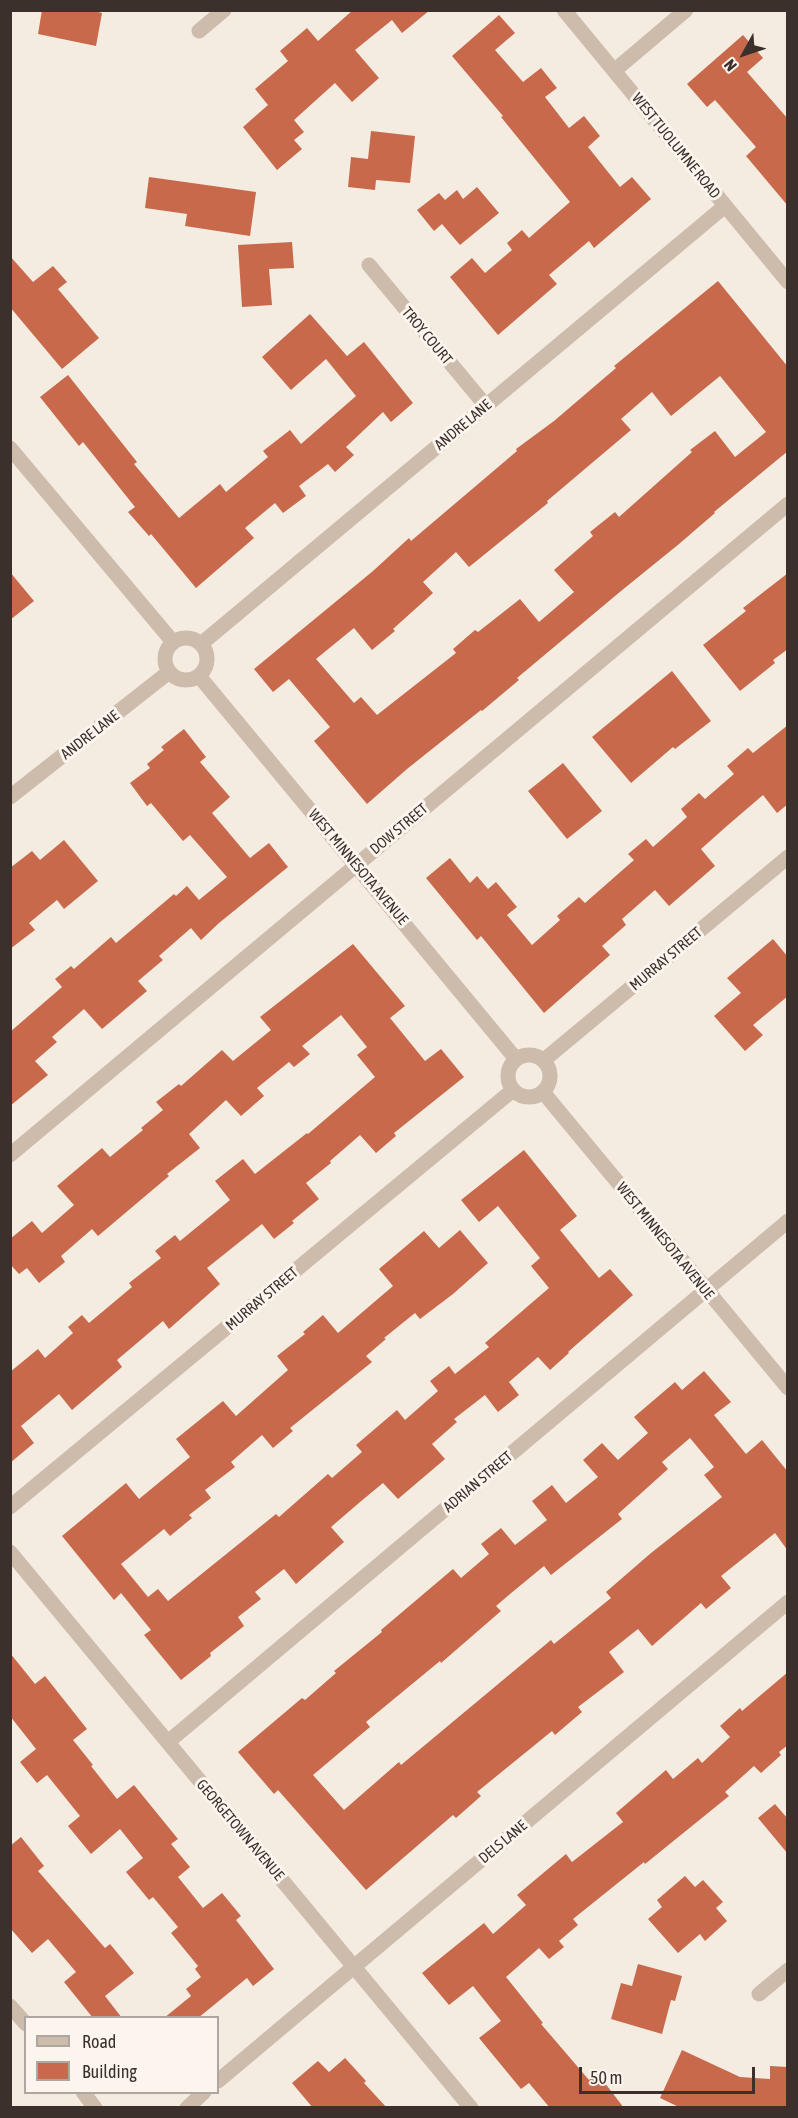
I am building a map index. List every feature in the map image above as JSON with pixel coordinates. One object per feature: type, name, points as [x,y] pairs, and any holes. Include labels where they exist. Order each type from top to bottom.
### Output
[{"type":"street","points":[[199,31],[224,10]]},
{"type":"street","name":"WEST TUOLUMNE ROAD","points":[[564,10],[788,282]]},
{"type":"street","points":[[614,71],[686,10]]},
{"type":"street","name":"ANDRE LANE","points":[[201,644],[725,206]]},
{"type":"street","name":"TROY COURT","points":[[369,265],[486,406]]},
{"type":"street","points":[[10,448],[173,642]]},
{"type":"street","name":"DOW STREET","points":[[10,1155],[788,504]]},
{"type":"street","points":[[185,637],[201,644],[207,657],[204,670],[199,675],[180,680],[169,672],[165,653],[173,642],[185,637]]},
{"type":"street","name":"ANDRE LANE","points":[[10,797],[169,672]]},
{"type":"street","name":"WEST MINNESOTA AVENUE","points":[[199,675],[516,1059]]},
{"type":"street","name":"MURRAY STREET","points":[[544,1060],[788,857]]},
{"type":"street","points":[[527,1054],[544,1060],[548,1066],[550,1080],[543,1092],[531,1097],[518,1094],[513,1090],[508,1070],[516,1059],[527,1054]]},
{"type":"street","name":"MURRAY STREET","points":[[10,1508],[513,1090]]},
{"type":"street","name":"WEST MINNESOTA AVENUE","points":[[543,1092],[788,1388]]},
{"type":"street","name":"ADRIAN STREET","points":[[168,1742],[788,1221]]},
{"type":"street","name":"GEORGETOWN AVENUE","points":[[10,1552],[471,2108]]},
{"type":"street","name":"DELS LANE","points":[[219,2080],[788,1602]]},
{"type":"street","points":[[759,1994],[788,1970]]},
{"type":"street","points":[[10,2006],[24,2022]]},
{"type":"street","points":[[84,2094],[95,2108]]},
{"type":"street","points":[[187,2108],[202,2094]]},
{"type":"building","points":[[42,10],[99,10],[98,12],[102,13],[96,46],[38,34]]},
{"type":"building","points":[[353,10],[430,10],[402,33],[392,20],[355,50],[379,78],[352,102],[335,83],[294,120],[304,132],[294,140],[302,149],[277,170],[243,127],[268,105],[255,89],[288,61],[280,51],[307,28],[318,41]]},
{"type":"building","points":[[499,15],[515,33],[495,50],[523,82],[541,68],[557,88],[545,97],[569,128],[584,116],[600,136],[588,147],[620,187],[632,177],[651,199],[594,248],[589,241],[549,275],[557,284],[498,335],[450,277],[472,258],[485,273],[512,250],[507,243],[522,230],[529,238],[570,202],[501,117],[503,116],[452,56]]},
{"type":"building","points":[[743,35],[763,58],[747,72],[788,119],[788,206],[746,156],[756,147],[715,100],[707,107],[687,84]]},
{"type":"building","points":[[371,131],[415,136],[410,183],[376,180],[375,190],[348,187],[351,157],[368,159]]},
{"type":"building","points":[[149,177],[256,192],[250,236],[185,226],[187,214],[145,208]]},
{"type":"building","points":[[477,187],[499,213],[460,245],[442,224],[434,231],[417,210],[439,193],[445,200],[457,190],[463,199]]},
{"type":"building","points":[[292,242],[294,268],[269,269],[272,305],[242,307],[238,245]]},
{"type":"building","points":[[10,256],[33,282],[53,266],[67,282],[58,289],[99,338],[62,369],[10,307]]},
{"type":"building","points":[[718,281],[788,367],[788,451],[517,678],[519,680],[407,769],[367,804],[314,741],[330,727],[289,679],[273,692],[254,669],[373,571],[409,538],[411,541],[517,451],[516,449],[554,421],[616,368],[614,366]],"holes":[[[720,376],[766,432],[735,457],[715,431],[690,450],[692,452],[619,517],[615,512],[590,532],[593,536],[554,570],[574,592],[539,622],[520,599],[478,632],[475,630],[453,649],[456,653],[377,715],[361,697],[354,703],[316,659],[354,628],[372,650],[395,631],[393,629],[433,593],[423,582],[456,552],[469,567],[548,503],[547,501],[631,430],[621,419],[652,392],[671,416]]]},
{"type":"building","points":[[310,314],[347,356],[364,342],[413,403],[391,422],[383,412],[346,447],[354,455],[335,472],[328,464],[299,486],[306,496],[283,513],[275,503],[245,528],[254,538],[196,588],[151,534],[149,536],[128,512],[135,507],[83,442],[79,446],[40,397],[68,375],[137,462],[134,464],[179,518],[220,484],[226,492],[268,457],[263,451],[290,430],[301,444],[356,396],[326,359],[291,390],[262,357]]},
{"type":"building","points":[[10,572],[34,601],[10,620]]},
{"type":"building","points":[[788,573],[788,649],[773,660],[775,663],[740,691],[703,645],[746,611],[743,608]]},
{"type":"building","points":[[672,671],[711,721],[675,749],[673,747],[631,783],[592,737]]},
{"type":"building","points":[[788,725],[788,804],[777,813],[763,795],[701,849],[715,866],[669,906],[655,890],[622,919],[626,925],[602,946],[610,955],[544,1013],[481,936],[477,940],[426,878],[450,858],[470,883],[477,876],[488,889],[496,882],[517,907],[507,915],[532,945],[560,920],[557,916],[579,897],[585,903],[634,860],[628,854],[646,839],[653,847],[687,817],[681,809],[699,793],[705,799],[734,774],[727,766],[748,748],[753,753]]},
{"type":"building","points":[[184,729],[206,757],[200,762],[230,797],[212,813],[250,858],[269,843],[288,867],[201,940],[191,928],[159,956],[163,960],[138,981],[147,991],[102,1029],[84,1009],[52,1037],[57,1042],[35,1061],[48,1075],[10,1106],[10,1032],[62,987],[55,979],[71,966],[74,969],[111,937],[116,943],[174,894],[176,896],[187,886],[199,900],[227,877],[190,835],[183,841],[151,803],[147,806],[130,783],[150,768],[147,764],[164,750],[161,747]]},
{"type":"building","points":[[563,763],[602,811],[567,839],[528,791]]},
{"type":"building","points":[[64,840],[98,881],[64,909],[57,900],[29,923],[35,930],[10,949],[10,868],[32,851],[40,860]]},
{"type":"building","points":[[773,939],[788,957],[788,996],[753,1025],[763,1035],[745,1051],[714,1016],[741,993],[727,978]]},
{"type":"building","points":[[353,944],[405,1006],[390,1018],[425,1061],[441,1049],[464,1077],[394,1133],[396,1136],[376,1153],[360,1135],[306,1183],[319,1199],[292,1221],[294,1223],[274,1239],[262,1224],[207,1268],[220,1284],[169,1329],[163,1321],[117,1360],[122,1367],[72,1410],[59,1394],[21,1426],[34,1443],[10,1463],[10,1372],[38,1349],[45,1358],[73,1333],[68,1327],[82,1315],[89,1323],[132,1287],[129,1283],[161,1258],[155,1251],[175,1235],[180,1241],[230,1200],[215,1181],[243,1159],[255,1174],[308,1134],[375,1077],[357,1055],[367,1047],[341,1015],[302,1046],[310,1054],[294,1067],[289,1062],[257,1088],[264,1096],[241,1116],[226,1100],[189,1134],[200,1148],[167,1174],[169,1176],[98,1236],[92,1229],[61,1256],[65,1262],[39,1283],[27,1268],[19,1274],[10,1264],[10,1239],[32,1221],[42,1233],[74,1205],[57,1186],[102,1148],[110,1157],[143,1130],[141,1128],[163,1110],[156,1102],[179,1084],[181,1086],[222,1050],[233,1061],[271,1030],[260,1017]]},
{"type":"building","points":[[524,1150],[577,1216],[560,1230],[599,1278],[610,1269],[633,1295],[550,1370],[538,1357],[509,1382],[519,1395],[498,1412],[485,1395],[454,1419],[457,1422],[432,1444],[445,1459],[398,1499],[383,1483],[360,1502],[331,1527],[344,1542],[296,1584],[284,1569],[255,1592],[261,1599],[238,1617],[244,1626],[181,1680],[144,1635],[151,1630],[121,1593],[114,1600],[62,1536],[126,1483],[139,1499],[190,1457],[176,1439],[223,1401],[236,1416],[288,1370],[277,1356],[305,1334],[303,1332],[323,1315],[338,1333],[393,1286],[379,1269],[424,1231],[439,1248],[460,1230],[488,1263],[420,1319],[415,1313],[384,1338],[386,1339],[366,1356],[372,1362],[290,1428],[293,1431],[273,1448],[262,1435],[231,1462],[235,1467],[205,1490],[211,1498],[189,1515],[192,1518],[170,1536],[164,1529],[121,1564],[148,1597],[158,1589],[168,1601],[276,1514],[279,1517],[328,1474],[332,1478],[362,1452],[356,1445],[397,1410],[405,1420],[438,1391],[430,1381],[449,1366],[455,1374],[489,1347],[485,1343],[549,1288],[531,1266],[540,1258],[498,1206],[479,1222],[461,1200]]},
{"type":"building","points":[[704,1371],[731,1402],[714,1415],[746,1454],[762,1440],[788,1472],[788,1551],[775,1533],[721,1576],[731,1588],[706,1609],[701,1603],[652,1646],[638,1629],[609,1652],[624,1672],[578,1707],[582,1712],[555,1735],[552,1731],[477,1792],[481,1796],[456,1818],[453,1815],[366,1890],[278,1790],[274,1794],[238,1752],[302,1698],[305,1700],[336,1673],[334,1671],[453,1569],[461,1578],[489,1554],[481,1544],[501,1528],[515,1545],[547,1520],[532,1501],[552,1485],[566,1503],[598,1477],[583,1460],[602,1443],[618,1460],[648,1433],[634,1417],[675,1382],[682,1390]],"holes":[[[690,1438],[714,1467],[704,1475],[722,1497],[606,1592],[611,1598],[554,1644],[551,1640],[401,1765],[399,1762],[344,1810],[313,1775],[370,1727],[366,1722],[440,1661],[441,1663],[501,1611],[496,1606],[510,1594],[544,1566],[551,1575],[622,1519],[618,1514],[668,1469],[662,1462]]]},
{"type":"building","points":[[10,1653],[35,1684],[45,1676],[87,1729],[73,1740],[117,1799],[134,1785],[178,1839],[171,1844],[190,1867],[178,1877],[203,1908],[222,1893],[241,1916],[236,1920],[274,1969],[253,1986],[247,1978],[200,2016],[166,2016],[191,1996],[186,1989],[201,1977],[195,1969],[198,1966],[171,1933],[178,1927],[153,1897],[149,1900],[126,1872],[143,1858],[120,1829],[91,1854],[68,1826],[80,1816],[47,1775],[37,1783],[20,1762],[36,1749],[10,1716]]},
{"type":"building","points":[[788,1672],[788,1745],[779,1752],[781,1755],[761,1773],[754,1766],[725,1792],[729,1796],[573,1919],[578,1925],[559,1941],[564,1947],[549,1959],[539,1948],[506,1977],[543,2023],[541,2024],[589,2080],[598,2074],[624,2108],[550,2108],[529,2083],[521,2089],[479,2038],[501,2021],[473,1986],[449,2005],[422,1973],[484,1923],[493,1934],[526,1905],[517,1895],[566,1854],[572,1862],[623,1822],[616,1813],[666,1770],[673,1779],[698,1758],[702,1763],[730,1737],[720,1726],[740,1708],[742,1711]]},
{"type":"building","points":[[775,1804],[788,1819],[788,1854],[758,1818]]},
{"type":"building","points":[[21,1837],[44,1866],[38,1871],[105,1948],[110,1944],[134,1973],[105,1996],[120,2016],[91,2016],[64,1982],[76,1972],[48,1939],[32,1953],[10,1928],[10,1846]]},
{"type":"building","points":[[685,1876],[695,1887],[703,1880],[723,1902],[716,1908],[727,1921],[705,1941],[700,1934],[678,1953],[648,1919],[662,1907],[657,1900]]},
{"type":"building","points":[[638,1964],[682,1976],[675,2001],[671,2000],[662,2034],[611,2019],[621,1983],[632,1986]]},
{"type":"building","points":[[682,2050],[740,2077],[770,2079],[770,2066],[788,2067],[788,2108],[681,2108],[660,2098]]},
{"type":"building","points":[[345,2058],[387,2108],[313,2108],[292,2083],[318,2061],[329,2072]]}]
